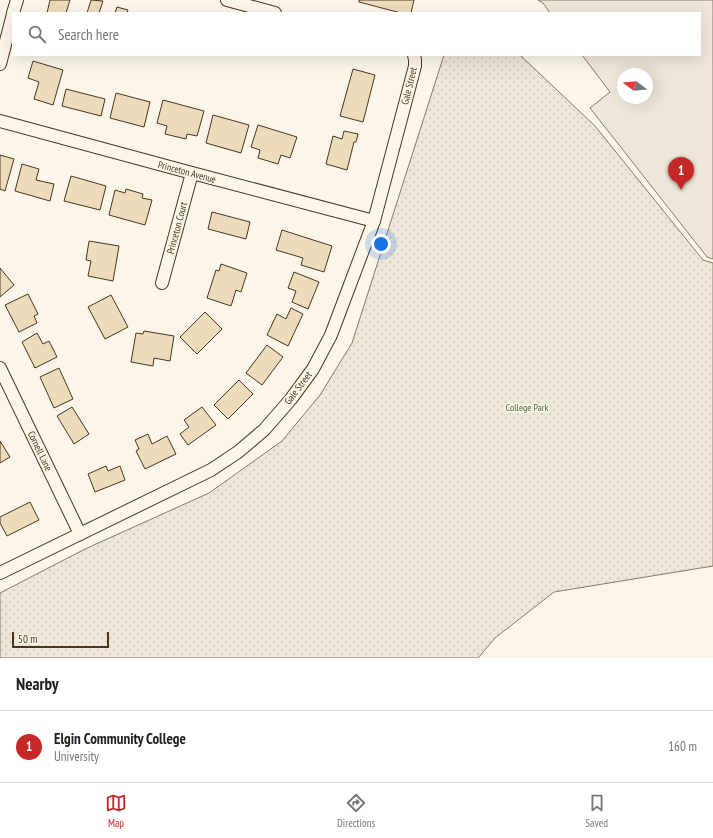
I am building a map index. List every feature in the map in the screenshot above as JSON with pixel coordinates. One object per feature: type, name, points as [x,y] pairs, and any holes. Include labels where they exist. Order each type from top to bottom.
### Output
[{"type":"street","points":[[14,12],[17,0]]},
{"type":"street","points":[[227,0],[271,12]]},
{"type":"street","points":[[0,64],[12,18]]},
{"type":"street","name":"Gale Street","points":[[0,573],[211,470],[238,452],[264,430],[291,399],[313,369],[331,335],[374,221],[415,66],[414,56]]},
{"type":"street","name":"Princeton Avenue","points":[[0,122],[374,221]]},
{"type":"street","name":"Princeton Court","points":[[162,283],[192,173]]},
{"type":"street","name":"Cornell Lane","points":[[0,368],[80,534]]},
{"type":"green space","name":"College Park","points":[[444,56],[521,56],[595,126],[703,260],[713,263],[713,566],[554,592],[495,638],[478,658],[0,658],[0,593],[85,549],[209,493],[282,441],[320,395],[352,343]]},
{"type":"shaded area","points":[[538,0],[713,0],[713,259],[707,257],[590,108],[610,92],[583,56],[701,56],[701,12],[549,12],[543,3]]},
{"type":"building","points":[[50,0],[70,0],[66,12],[47,12]]},
{"type":"building","points":[[91,0],[103,1],[99,12],[87,12]]},
{"type":"building","points":[[359,0],[414,0],[411,12],[397,12],[359,2]]},
{"type":"building","points":[[117,7],[128,10],[127,12],[115,12]]},
{"type":"building","points":[[33,61],[63,70],[53,105],[34,99],[39,82],[28,78]]},
{"type":"building","points":[[353,69],[375,75],[363,122],[340,116]]},
{"type":"building","points":[[66,89],[105,99],[101,116],[62,106]]},
{"type":"building","points":[[116,93],[150,102],[144,127],[110,118]]},
{"type":"building","points":[[163,100],[204,111],[197,136],[187,134],[186,139],[165,134],[167,126],[157,123]]},
{"type":"building","points":[[213,115],[249,125],[241,153],[206,143]]},
{"type":"building","points":[[258,125],[297,137],[290,158],[281,155],[278,164],[258,158],[260,150],[251,147]]},
{"type":"building","points":[[344,131],[358,134],[356,142],[354,142],[347,170],[326,164],[333,136],[342,139]]},
{"type":"building","points":[[0,155],[14,159],[5,191],[0,189]]},
{"type":"building","points":[[22,164],[39,169],[36,180],[54,184],[50,201],[15,191]]},
{"type":"building","points":[[71,176],[106,186],[100,210],[64,201]]},
{"type":"building","points":[[126,189],[143,194],[142,198],[152,200],[145,225],[109,215],[115,190],[125,193]]},
{"type":"building","points":[[212,212],[250,222],[246,239],[208,229]]},
{"type":"building","points":[[282,230],[332,246],[324,272],[301,265],[303,258],[276,250]]},
{"type":"building","points":[[89,241],[119,246],[113,281],[88,276],[91,261],[86,260]]},
{"type":"building","points":[[221,264],[247,273],[241,292],[236,290],[231,306],[207,298],[216,270],[219,271]]},
{"type":"building","points":[[0,268],[14,285],[0,297]]},
{"type":"building","points":[[294,272],[319,282],[308,309],[292,302],[296,291],[288,288]]},
{"type":"building","points":[[28,294],[38,314],[34,316],[37,323],[19,332],[5,305]]},
{"type":"building","points":[[111,295],[128,327],[105,339],[88,307]]},
{"type":"building","points":[[291,308],[303,314],[288,346],[267,335],[277,314],[286,319]]},
{"type":"building","points":[[205,312],[222,329],[197,354],[180,337]]},
{"type":"building","points":[[144,331],[174,336],[170,361],[154,358],[153,366],[131,362],[136,333],[143,334]]},
{"type":"building","points":[[37,333],[43,344],[49,341],[57,357],[35,368],[22,342]]},
{"type":"building","points":[[267,345],[283,357],[262,385],[246,373]]},
{"type":"building","points":[[59,368],[73,399],[54,408],[40,377]]},
{"type":"building","points":[[239,380],[253,394],[228,419],[214,405]]},
{"type":"building","points":[[72,407],[89,434],[74,444],[57,416]]},
{"type":"building","points":[[202,407],[216,425],[188,445],[180,434],[189,427],[184,420]]},
{"type":"building","points":[[148,434],[152,444],[167,436],[176,454],[145,469],[136,451],[139,449],[135,440]]},
{"type":"building","points":[[0,441],[10,457],[0,463]]},
{"type":"building","points":[[106,466],[108,471],[120,466],[125,480],[95,492],[88,474]]},
{"type":"building","points":[[30,502],[39,520],[7,536],[0,523],[0,517]]},
{"type":"place","name":"Elgin Community College","points":[[681,190]]}]
